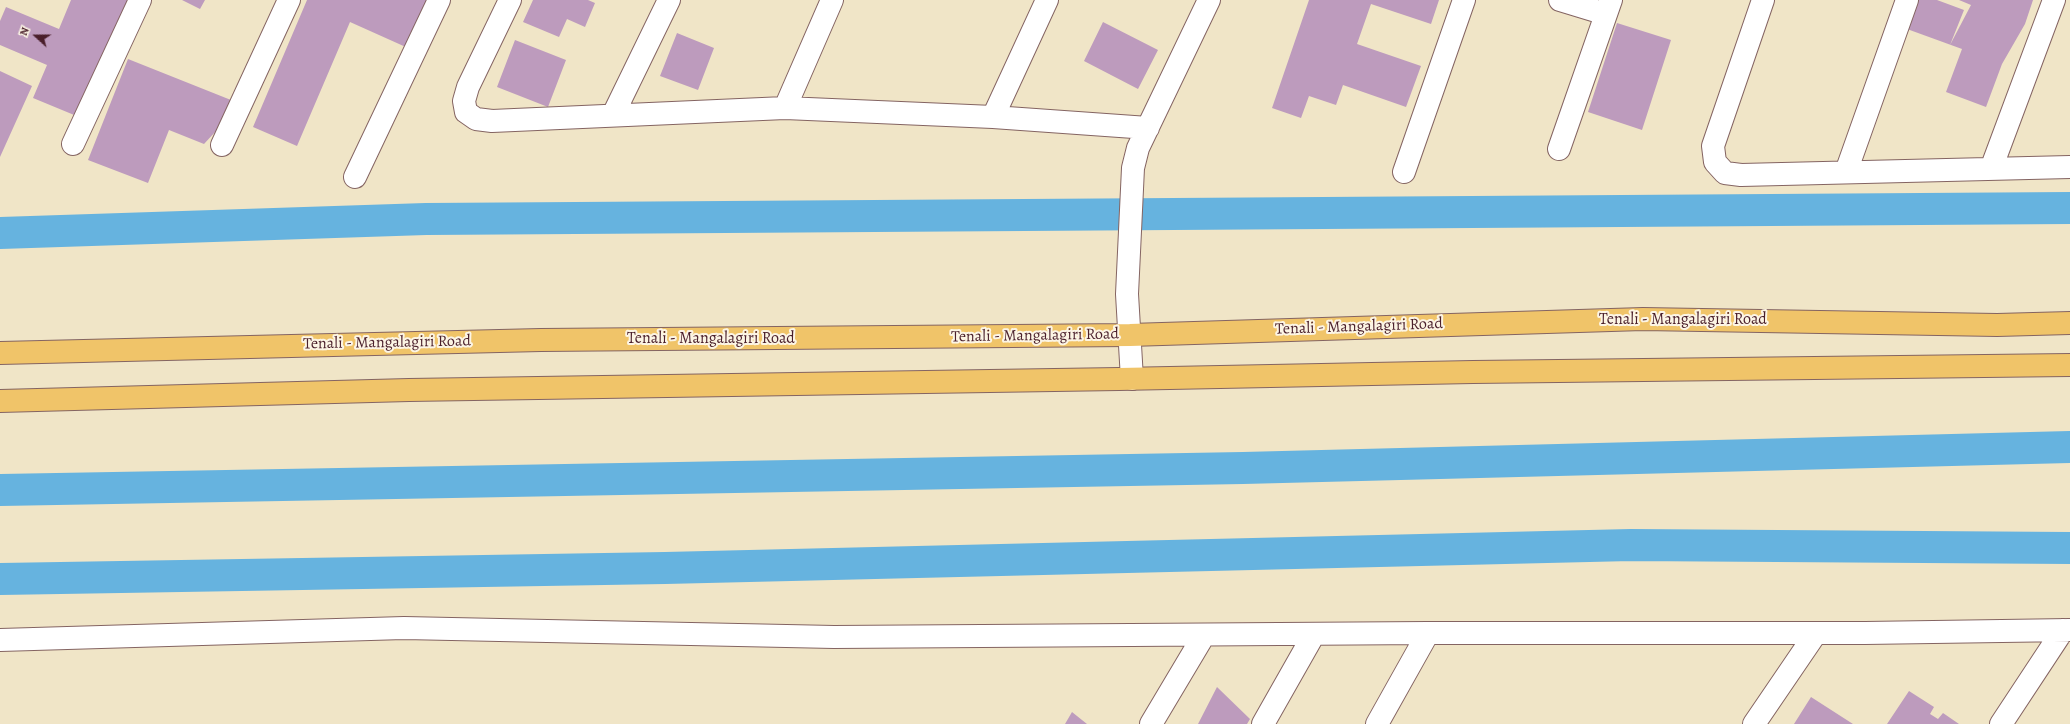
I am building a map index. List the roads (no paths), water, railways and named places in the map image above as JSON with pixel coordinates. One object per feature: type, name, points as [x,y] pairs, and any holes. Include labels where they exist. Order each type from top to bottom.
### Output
[{"type":"main road","name":"Tenali - Mangalagiri Road","points":[[0,353],[541,340],[1130,335],[1643,319],[1997,325],[2070,323]]},
{"type":"main road","points":[[0,401],[408,390],[1132,379],[1473,372],[2070,365]]},
{"type":"street","points":[[73,144],[140,0]]},
{"type":"street","points":[[222,145],[289,0]]},
{"type":"street","points":[[355,177],[439,0]]},
{"type":"street","points":[[510,0],[468,87],[464,101],[466,112],[476,119],[492,121],[613,114],[784,108],[994,117],[1148,128]]},
{"type":"street","points":[[613,114],[669,0]]},
{"type":"street","points":[[784,108],[832,0]]},
{"type":"street","points":[[994,117],[1047,0]]},
{"type":"street","points":[[1132,379],[1128,294],[1131,179],[1135,158],[1208,0]]},
{"type":"street","points":[[1404,172],[1464,0]]},
{"type":"street","points":[[1559,149],[1609,7],[1560,0]]},
{"type":"street","points":[[1763,0],[1713,146],[1715,162],[1725,173],[1741,175],[2070,167]]},
{"type":"street","points":[[1846,172],[1907,0]]},
{"type":"street","points":[[1991,169],[2054,0]]},
{"type":"street","points":[[0,640],[404,628],[834,638],[1428,633],[1816,633],[2066,630]]},
{"type":"street","points":[[2001,724],[2066,630]]},
{"type":"street","points":[[1377,724],[1428,633]]},
{"type":"street","points":[[1754,724],[1816,633]]},
{"type":"street","points":[[1263,724],[1314,634]]},
{"type":"street","points":[[1151,724],[1204,635]]},
{"type":"waterway","points":[[0,233],[426,219],[2070,208]]},
{"type":"waterway","points":[[0,490],[1243,468],[2070,447]]},
{"type":"waterway","points":[[0,579],[665,568],[1631,545],[2070,548]]}]
